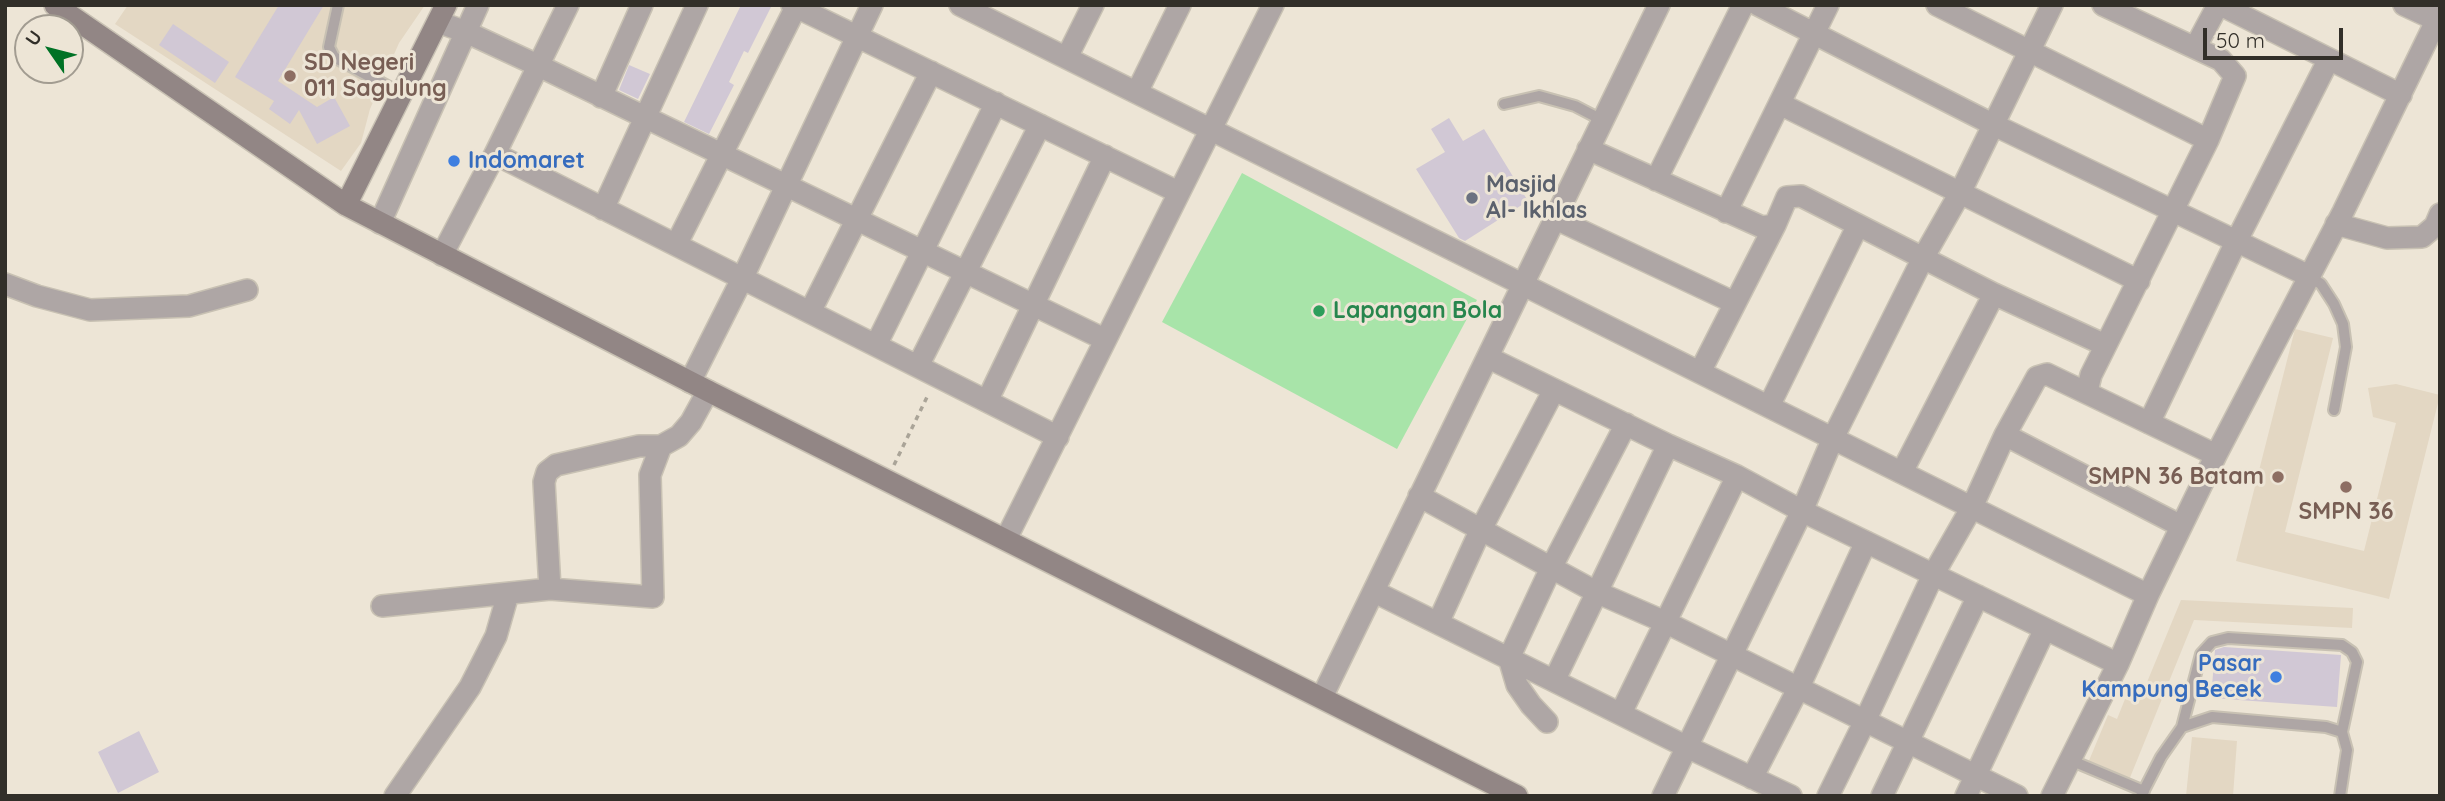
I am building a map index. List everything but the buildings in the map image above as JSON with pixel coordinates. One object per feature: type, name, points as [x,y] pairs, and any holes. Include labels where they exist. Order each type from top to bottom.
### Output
[{"type":"street","points":[[55,5],[346,205],[699,386],[1517,796]]},
{"type":"street","points":[[380,223],[478,5]]},
{"type":"street","points":[[442,255],[495,155],[568,5]]},
{"type":"street","points":[[601,97],[642,5]]},
{"type":"street","points":[[603,209],[697,5]]},
{"type":"street","points":[[550,589],[544,482],[547,471],[556,465],[639,446],[661,446],[678,436],[691,422],[699,386],[742,279],[872,5]]},
{"type":"street","points":[[960,5],[2148,595]]},
{"type":"street","points":[[1067,57],[1093,5]]},
{"type":"street","points":[[1138,92],[1180,5]]},
{"type":"street","points":[[1006,538],[1273,5]]},
{"type":"street","points":[[1322,696],[1659,5]]},
{"type":"street","points":[[1656,180],[1743,5]]},
{"type":"street","points":[[1758,5],[1994,125],[2309,276]]},
{"type":"street","points":[[1726,212],[1828,5]]},
{"type":"street","points":[[1937,5],[2208,140]]},
{"type":"street","points":[[1663,796],[1802,511],[1833,438],[1923,258],[1960,193],[2052,5]]},
{"type":"street","points":[[2087,391],[2091,375],[2105,345],[2208,140],[2235,76],[2221,60],[2130,11],[2103,5]]},
{"type":"street","points":[[2195,48],[2219,5],[2401,95]]},
{"type":"street","points":[[2052,796],[2118,664],[2148,595],[2216,455],[2336,224],[2438,17],[2404,5]]},
{"type":"street","points":[[676,245],[794,6],[1178,192]]},
{"type":"street","points":[[346,205],[442,14],[466,32],[1104,339]]},
{"type":"street","points":[[2149,423],[2236,242],[2329,59]]},
{"type":"street","points":[[810,312],[931,72]]},
{"type":"street","points":[[398,102],[424,122]]},
{"type":"street","points":[[876,345],[996,103]]},
{"type":"street","points":[[1780,104],[2138,281]]},
{"type":"street","points":[[918,366],[1040,125]]},
{"type":"street","points":[[1588,149],[1762,227],[1775,225]]},
{"type":"street","points":[[495,155],[1058,437]]},
{"type":"street","points":[[987,401],[1105,156]]},
{"type":"street","points":[[1700,372],[1787,197],[1801,196],[1994,294],[2105,345]]},
{"type":"street","points":[[2336,224],[2387,238],[2422,237],[2435,226],[2440,214]]},
{"type":"street","points":[[1554,218],[1735,303]]},
{"type":"street","points":[[1769,406],[1858,225]]},
{"type":"street","points":[[5,284],[37,296],[90,310],[189,306],[247,290]]},
{"type":"street","points":[[1902,472],[1994,294]]},
{"type":"street","points":[[1489,358],[1737,476],[1802,511],[2118,664]]},
{"type":"street","points":[[1828,796],[1866,721],[1933,575],[1972,507],[2037,377],[2047,374],[2087,391],[2216,455]]},
{"type":"street","points":[[1438,623],[1480,531],[1554,390]]},
{"type":"street","points":[[1548,722],[1531,705],[1517,685],[1509,658],[1551,568],[1626,424]]},
{"type":"street","points":[[2006,435],[2181,526]]},
{"type":"street","points":[[1554,681],[1668,445]]},
{"type":"street","points":[[382,607],[550,589],[654,596],[650,475],[661,446]]},
{"type":"street","points":[[1621,712],[1737,476]]},
{"type":"street","points":[[1419,496],[1596,592],[1665,622],[1866,721],[1907,743],[1971,786],[2017,796]]},
{"type":"street","points":[[1752,778],[1798,689],[1866,542]]},
{"type":"street","points":[[1375,592],[1791,796]]},
{"type":"street","points":[[395,796],[470,687],[496,636],[508,594]]},
{"type":"street","points":[[1882,796],[1978,596]]},
{"type":"street","points":[[1971,786],[2045,629]]},
{"type":"lane","points":[[338,5],[329,47],[334,57],[398,102]]},
{"type":"lane","points":[[1504,104],[1539,96],[1575,106],[1602,120]]},
{"type":"lane","points":[[2309,276],[2320,284],[2334,304],[2343,324],[2346,346],[2334,410]]},
{"type":"lane","points":[[2070,760],[2143,793],[2161,757],[2182,727],[2201,654],[2212,642],[2228,638],[2342,645],[2352,652],[2357,662],[2342,732],[2347,750],[2340,796]]},
{"type":"lane","points":[[2182,727],[2212,717],[2326,727],[2342,732]]},
{"type":"path","points":[[887,479],[938,376]]},
{"type":"shaded area","name":"SD Negeri 011 Sagulung","points":[[128,5],[425,5],[399,43],[370,109],[361,143],[341,171],[115,24]]},
{"type":"shaded area","name":"SMPN 36 Batam","points":[[2295,329],[2333,338],[2285,532],[2364,551],[2396,423],[2373,417],[2368,388],[2396,384],[2440,395],[2389,599],[2236,561]]},
{"type":"shaded area","name":"Pasar Kampung Becek","points":[[2181,600],[2353,608],[2352,628],[2194,620],[2129,780],[2088,763],[2108,715],[2117,719],[2125,699],[2138,704]]},
{"type":"shaded area","name":"Pasar Kampung Becek","points":[[2192,737],[2237,741],[2233,796],[2186,796]]},
{"type":"green space","name":"Lapangan Bola","points":[[1242,173],[1477,300],[1397,449],[1162,322]]},
{"type":"place","name":"SD Negeri 011 Sagulung","points":[[290,76]]},
{"type":"place","name":"Indomaret","points":[[454,161]]},
{"type":"place","name":"Masjid Al- Ikhlas","points":[[1472,198]]},
{"type":"place","name":"Lapangan Bola","points":[[1319,311]]},
{"type":"place","name":"SMPN 36 Batam","points":[[2278,477]]},
{"type":"place","name":"SMPN 36","points":[[2346,487]]},
{"type":"place","name":"Pasar Kampung Becek","points":[[2276,677]]}]
